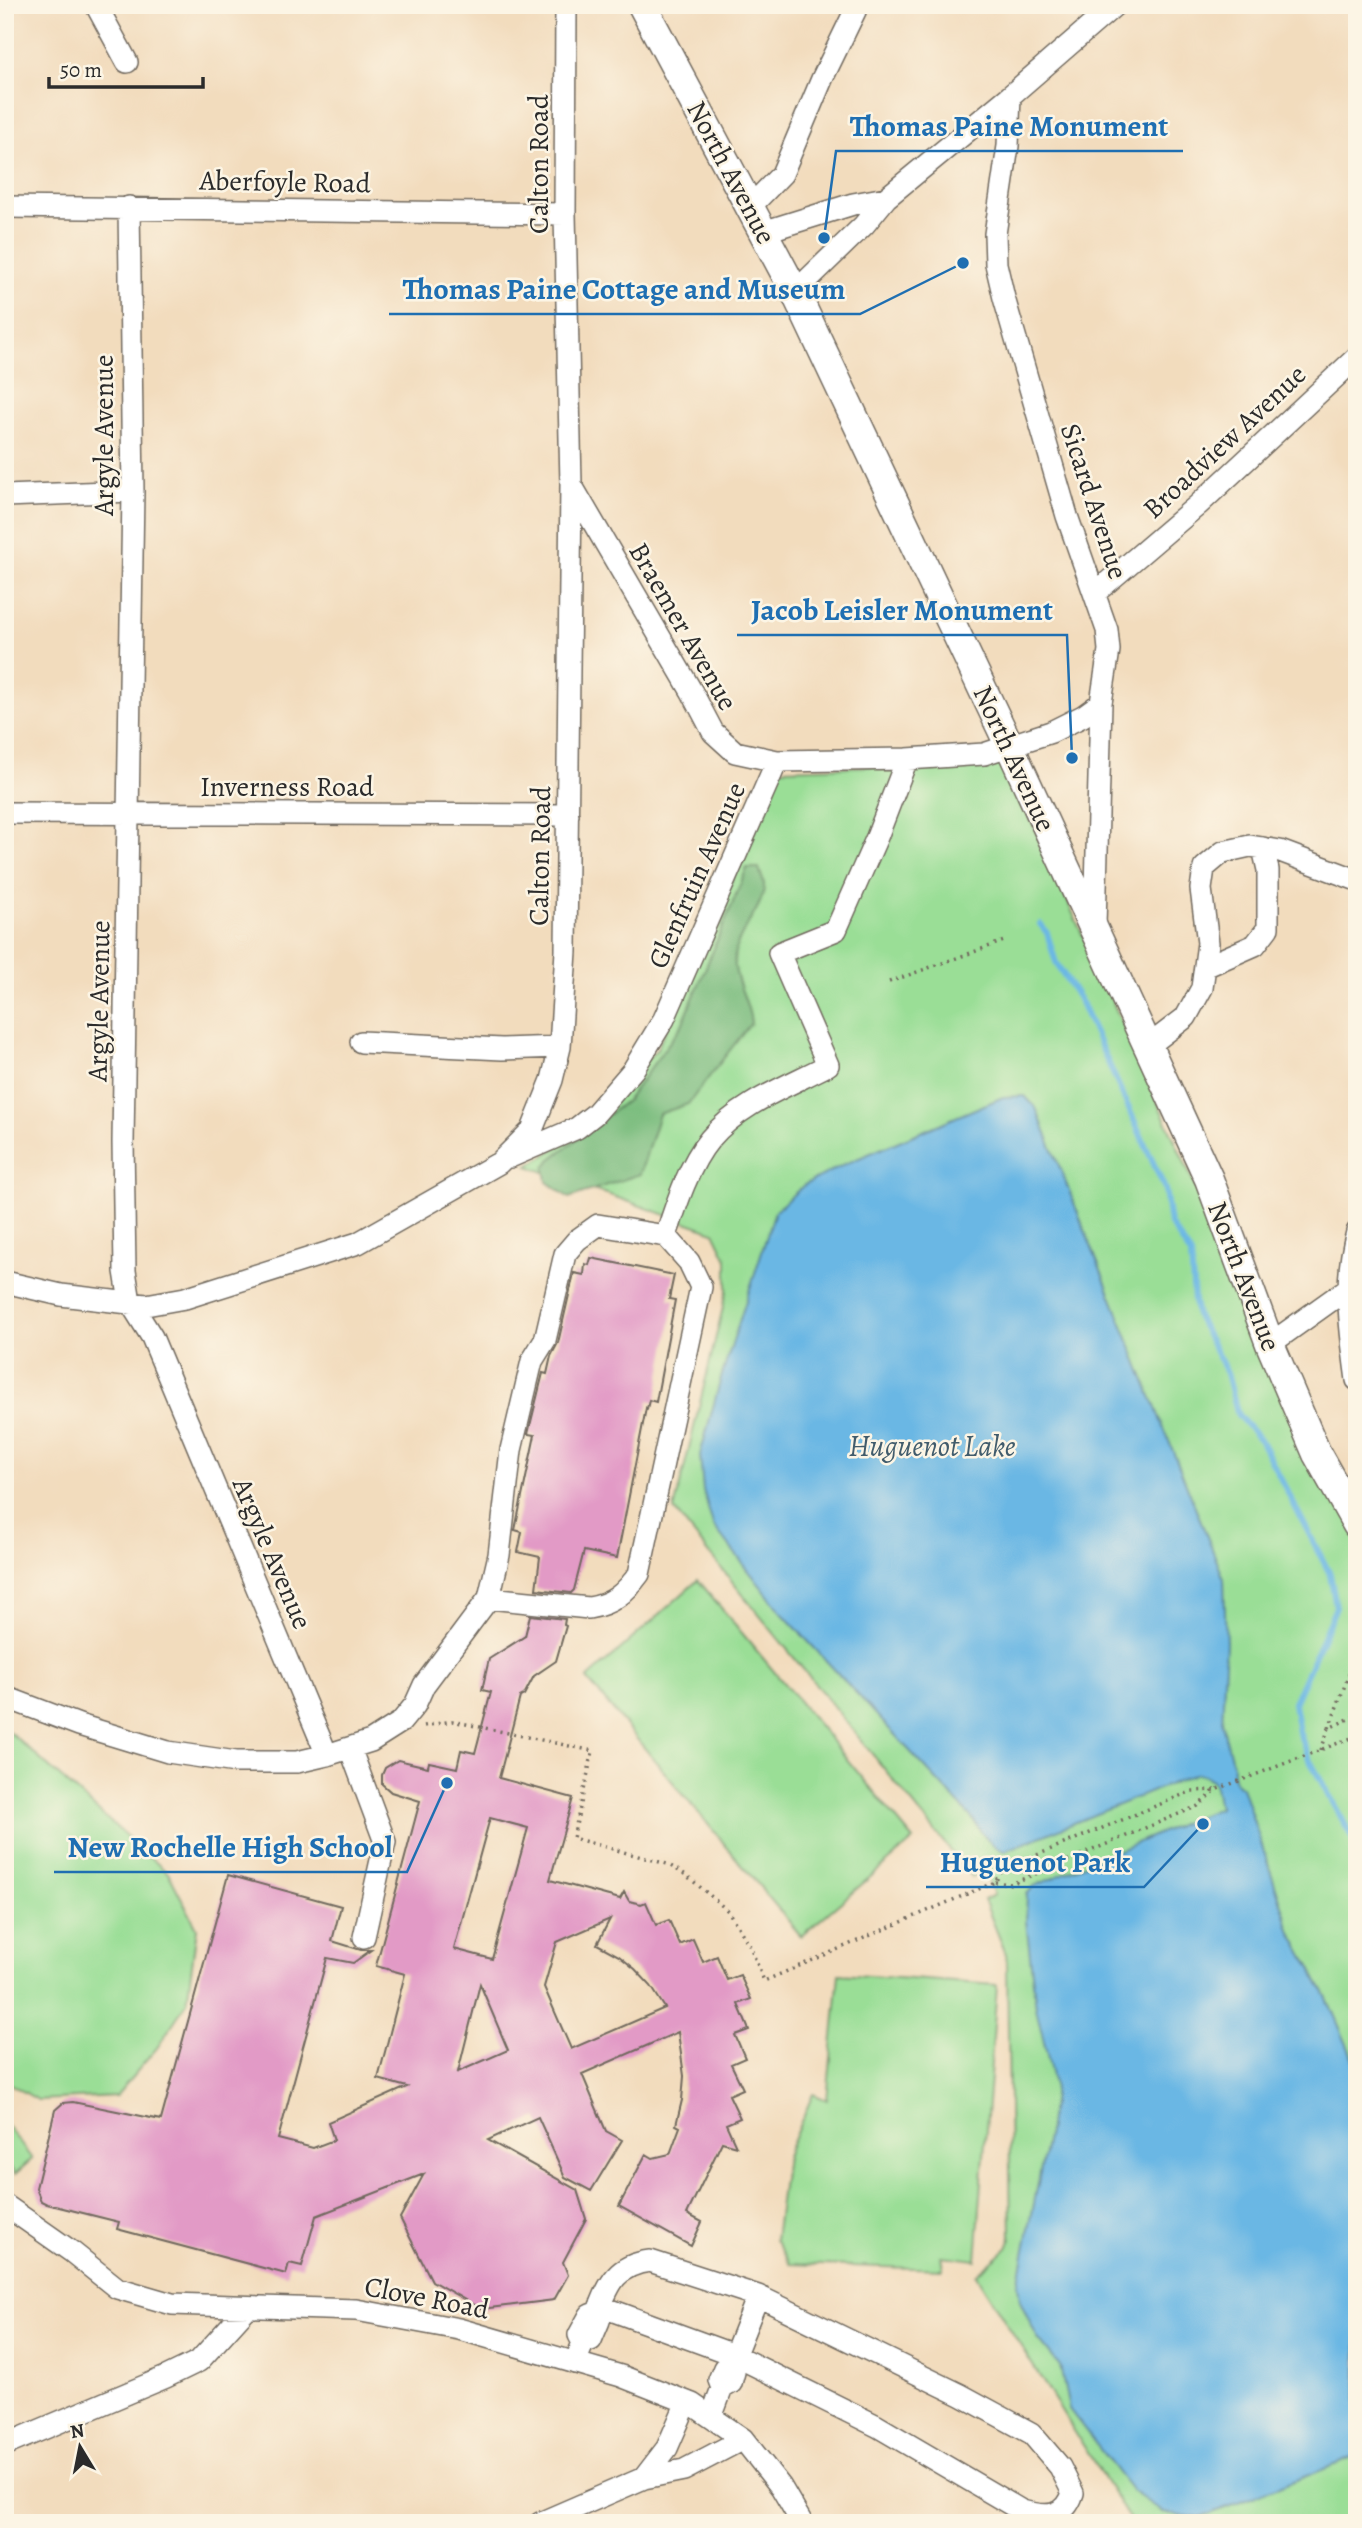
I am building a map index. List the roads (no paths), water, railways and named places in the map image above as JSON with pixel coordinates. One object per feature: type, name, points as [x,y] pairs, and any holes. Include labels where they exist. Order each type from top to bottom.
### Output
[{"type":"main road","name":"North Avenue","points":[[642,5],[795,292],[1010,747],[1209,1179],[1270,1345],[1317,1454],[1357,1525]]},
{"type":"street","points":[[96,5],[127,62]]},
{"type":"street","name":"Calton Road","points":[[5,1282],[61,1295],[146,1305],[185,1298],[358,1243],[499,1163],[532,1130],[552,1080],[560,1047],[566,951],[571,484],[565,214],[566,5]]},
{"type":"street","points":[[750,207],[782,174],[822,79],[858,5]]},
{"type":"street","points":[[795,292],[864,225],[886,198],[1115,5]]},
{"type":"street","name":"Sicard Avenue","points":[[1010,96],[1008,146],[995,234],[996,264],[1067,516],[1107,630],[1109,650],[1101,703],[1095,928]]},
{"type":"street","points":[[763,232],[853,204],[886,198]]},
{"type":"street","name":"Aberfoyle Road","points":[[5,207],[565,214]]},
{"type":"street","name":"Argyle Avenue","points":[[129,207],[132,491],[123,1142],[125,1271],[130,1302],[152,1337],[327,1755]]},
{"type":"street","name":"Broadview Avenue","points":[[1095,593],[1198,505],[1357,357]]},
{"type":"street","name":"Braemer Avenue","points":[[571,484],[713,732],[735,752],[777,761]]},
{"type":"street","points":[[5,496],[132,491]]},
{"type":"street","points":[[1010,747],[1051,732],[1083,716],[1101,703]]},
{"type":"street","name":"Glenfruin Avenue","points":[[499,1163],[577,1128],[595,1114],[633,1070],[664,1019],[777,761],[907,759],[984,754],[1010,747]]},
{"type":"street","points":[[666,1236],[683,1186],[709,1139],[747,1106],[828,1065],[779,953],[836,930],[877,837],[907,759]]},
{"type":"street","name":"Inverness Road","points":[[5,813],[568,815]]},
{"type":"street","points":[[1147,1047],[1186,1017],[1202,988],[1208,943],[1201,889],[1204,868],[1223,852],[1250,846],[1280,851],[1357,880]]},
{"type":"street","points":[[1205,967],[1255,945],[1268,928],[1268,870],[1263,848]]},
{"type":"street","points":[[361,1042],[490,1048],[560,1047]]},
{"type":"street","points":[[5,1697],[79,1725],[168,1752],[236,1762],[297,1762],[327,1755],[371,1741],[401,1722],[415,1705],[424,1685],[489,1598],[499,1555],[511,1450],[532,1361],[545,1340],[565,1254],[598,1224],[666,1236],[689,1262],[701,1287],[639,1574],[618,1598],[589,1608],[489,1598]]},
{"type":"street","points":[[1357,1232],[1350,1258],[1347,1289],[1357,1380]]},
{"type":"street","points":[[1270,1345],[1347,1289]]},
{"type":"street","points":[[350,1748],[385,1842],[364,1937]]},
{"type":"street","name":"Clove Road","points":[[5,2205],[72,2252],[117,2288],[172,2304],[356,2310],[459,2329],[621,2376],[688,2402],[743,2439],[781,2487],[802,2523]]},
{"type":"street","points":[[575,2363],[583,2343],[590,2340],[599,2320],[599,2309],[607,2290],[619,2272],[634,2263],[650,2261],[758,2296],[961,2395],[1031,2433],[1060,2467],[1073,2493],[1069,2504],[1056,2514],[1040,2516],[1022,2511],[877,2426],[732,2359],[599,2309]]},
{"type":"street","points":[[712,2416],[722,2388],[731,2383],[734,2372],[732,2359],[758,2296]]},
{"type":"street","points":[[5,2445],[199,2361],[247,2308]]},
{"type":"street","points":[[644,2478],[667,2448],[688,2402]]},
{"type":"street","points":[[540,2523],[644,2478],[684,2470],[743,2439]]},
{"type":"water","name":"Huguenot Lake","points":[[1025,1096],[1036,1108],[1224,1579],[1226,1643],[1222,1724],[1233,1765],[1233,1775],[1242,1787],[1291,1932],[1327,1998],[1357,2068],[1357,2456],[1200,2518],[1164,2513],[1132,2491],[1069,2409],[1060,2366],[1038,2339],[1020,2301],[1018,2285],[1049,2127],[1054,2085],[1036,2008],[1026,1921],[1027,1894],[1034,1886],[1219,1808],[1215,1786],[1209,1779],[1197,1773],[1005,1851],[999,1848],[986,1838],[972,1818],[781,1612],[713,1525],[703,1490],[700,1455],[721,1378],[775,1211],[804,1185],[845,1164],[1003,1097]]},
{"type":"waterway","points":[[1040,924],[1047,933],[1056,963],[1080,1000],[1165,1189],[1170,1224],[1191,1255],[1197,1316],[1227,1373],[1238,1415],[1261,1441],[1330,1574],[1336,1607],[1294,1703],[1299,1732],[1309,1759],[1357,1846]]},
{"type":"place","name":"Thomas Paine Monument","points":[[824,238]]},
{"type":"place","name":"Thomas Paine Cottage and Museum","points":[[963,263]]},
{"type":"place","name":"Jacob Leisler Monument","points":[[1072,758]]},
{"type":"place","name":"New Rochelle High School","points":[[447,1783]]},
{"type":"place","name":"Huguenot Park","points":[[1203,1824]]}]
